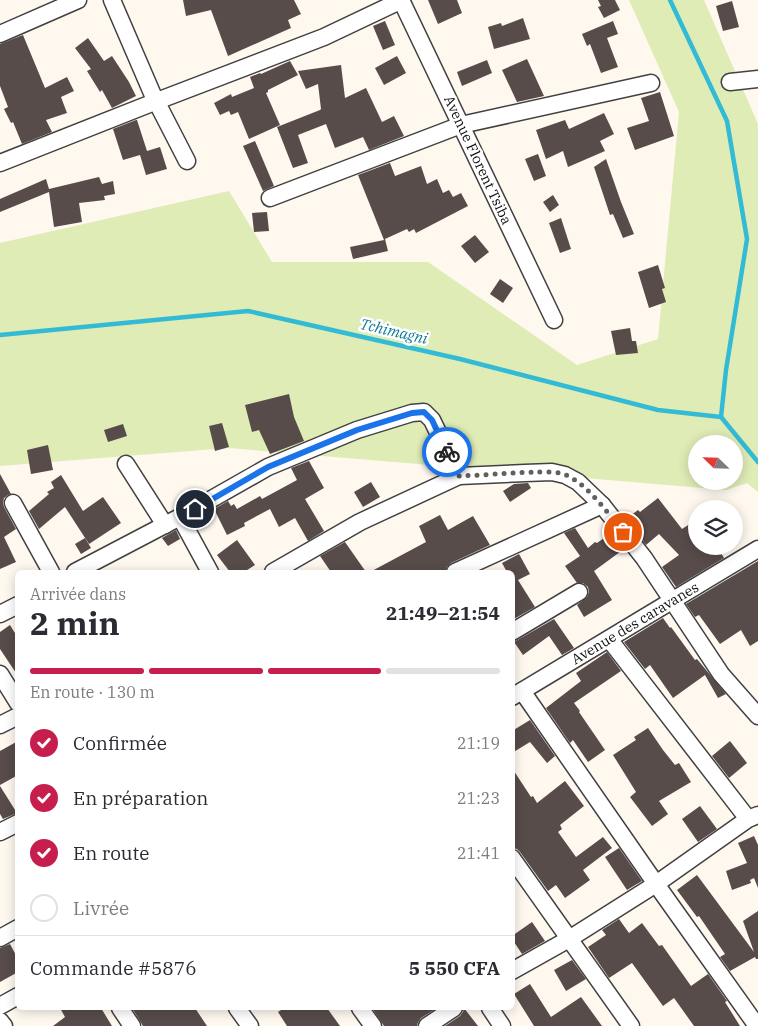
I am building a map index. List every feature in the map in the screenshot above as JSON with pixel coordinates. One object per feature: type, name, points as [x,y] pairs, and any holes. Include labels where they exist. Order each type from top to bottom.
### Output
[{"type":"street","points":[[0,34],[78,0]]},
{"type":"street","points":[[112,0],[156,101],[187,161]]},
{"type":"street","points":[[0,163],[324,37],[401,0]]},
{"type":"street","name":"Avenue Florent Tsiba","points":[[401,0],[554,320]]},
{"type":"street","points":[[730,82],[758,79]]},
{"type":"street","points":[[270,198],[461,125],[651,83]]},
{"type":"street","points":[[79,570],[180,517],[268,467],[357,430],[412,413],[424,412],[432,420],[459,476]]},
{"type":"street","points":[[126,464],[165,525]]},
{"type":"street","points":[[276,570],[360,522],[459,476],[525,472],[552,472],[565,475],[578,482],[602,505],[644,558],[721,674],[758,716]]},
{"type":"street","points":[[13,503],[50,570]]},
{"type":"street","points":[[459,570],[602,505]]},
{"type":"street","points":[[180,517],[209,570]]},
{"type":"street","name":"Avenue des caravanes","points":[[517,694],[758,549]]},
{"type":"street","points":[[515,630],[580,592]]},
{"type":"street","points":[[0,614],[15,606]]},
{"type":"street","points":[[515,969],[569,939],[656,884],[753,817],[609,639]]},
{"type":"street","points":[[0,674],[15,698]]},
{"type":"street","points":[[517,694],[656,884],[756,1026]]},
{"type":"street","points":[[0,725],[15,718]]},
{"type":"street","points":[[0,832],[15,824]]},
{"type":"street","points":[[515,862],[631,1026]]},
{"type":"street","points":[[0,938],[15,930]]},
{"type":"street","points":[[0,1006],[15,998]]},
{"type":"street","points":[[121,1010],[132,1026]]},
{"type":"street","points":[[238,1010],[250,1026]]},
{"type":"street","points":[[361,1010],[373,1026]]},
{"type":"street","points":[[427,1026],[451,1010]]},
{"type":"street","points":[[491,1010],[502,1026]]},
{"type":"street","points":[[0,1021],[4,1026]]},
{"type":"green space","points":[[629,0],[704,0],[758,124],[758,492],[747,483],[743,484],[743,435],[688,435],[688,487],[228,448],[0,466],[0,243],[229,191],[272,262],[428,262],[577,365],[658,339],[679,112]]},
{"type":"building","points":[[183,0],[294,0],[301,14],[288,20],[291,28],[228,56],[211,10],[186,16]]},
{"type":"building","points":[[428,0],[457,0],[462,13],[438,24]]},
{"type":"building","points":[[598,0],[615,0],[620,10],[604,18],[598,7],[601,6]]},
{"type":"building","points":[[732,1],[739,27],[723,31],[716,6]]},
{"type":"building","points":[[523,18],[530,39],[494,49],[488,27],[501,23],[502,26]]},
{"type":"building","points":[[385,21],[395,45],[383,50],[373,26]]},
{"type":"building","points":[[613,21],[618,34],[607,38],[618,67],[601,73],[590,44],[587,46],[582,34]]},
{"type":"building","points":[[23,35],[45,88],[67,77],[74,91],[61,97],[67,113],[46,120],[52,132],[22,144],[13,122],[11,123],[4,109],[8,107],[0,86],[0,44]]},
{"type":"building","points":[[88,38],[104,61],[112,56],[136,96],[112,108],[102,90],[100,92],[87,71],[91,69],[75,48]]},
{"type":"building","points":[[397,56],[406,73],[384,85],[375,68]]},
{"type":"building","points":[[527,59],[544,96],[517,102],[502,70]]},
{"type":"building","points":[[487,60],[492,73],[462,86],[457,72]]},
{"type":"building","points":[[290,61],[298,75],[268,90],[266,93],[280,125],[249,139],[238,112],[231,115],[229,111],[220,115],[214,103],[231,94],[232,97],[254,88],[250,77]]},
{"type":"building","points":[[341,65],[345,98],[366,88],[382,122],[394,116],[404,136],[369,150],[363,137],[335,148],[326,124],[298,135],[308,163],[293,168],[277,127],[321,109],[318,84],[306,89],[298,71]]},
{"type":"building","points":[[660,92],[674,136],[635,150],[627,128],[649,121],[641,98]]},
{"type":"building","points":[[604,113],[614,134],[600,141],[605,151],[568,167],[563,151],[546,159],[536,130],[565,120],[569,129]]},
{"type":"building","points":[[137,120],[147,151],[160,147],[167,169],[146,175],[140,155],[123,160],[113,129]]},
{"type":"building","points":[[255,141],[274,186],[263,191],[243,146]]},
{"type":"building","points":[[538,154],[546,176],[534,181],[525,159]]},
{"type":"building","points":[[606,159],[634,234],[623,238],[613,214],[610,215],[594,167]]},
{"type":"building","points":[[390,163],[395,176],[421,166],[427,184],[437,179],[443,193],[449,190],[453,197],[461,193],[468,206],[416,233],[414,229],[409,232],[407,229],[385,239],[388,251],[353,259],[350,247],[384,240],[358,175]]},
{"type":"building","points":[[99,177],[102,184],[113,181],[115,194],[104,196],[105,200],[79,203],[82,222],[54,227],[49,192],[0,212],[0,199],[46,179],[49,189]]},
{"type":"building","points":[[553,195],[559,205],[550,212],[543,202]]},
{"type":"building","points":[[267,212],[269,231],[254,232],[252,213]]},
{"type":"building","points":[[561,218],[571,249],[560,253],[549,223]]},
{"type":"building","points":[[475,235],[489,252],[475,263],[461,246]]},
{"type":"building","points":[[658,265],[665,288],[662,289],[666,302],[649,308],[638,272]]},
{"type":"building","points":[[500,279],[513,288],[503,303],[490,294]]},
{"type":"building","points":[[630,328],[632,341],[636,341],[638,353],[616,355],[611,331]]},
{"type":"building","points":[[289,394],[294,417],[304,441],[270,454],[259,430],[252,432],[245,405]]},
{"type":"building","points":[[222,423],[229,447],[215,451],[209,426]]},
{"type":"building","points":[[123,424],[127,436],[108,442],[104,430]]},
{"type":"building","points":[[48,445],[53,470],[31,474],[27,450]]},
{"type":"building","points":[[309,461],[324,488],[305,499],[324,531],[308,541],[295,518],[279,527],[270,509],[244,523],[245,526],[227,535],[214,509],[228,501],[231,506],[234,504],[237,509],[260,496],[262,499],[297,480],[291,468]]},
{"type":"building","points":[[0,474],[11,494],[4,498],[4,507],[16,529],[4,537],[16,562],[0,569]]},
{"type":"building","points":[[61,475],[83,511],[103,497],[121,523],[89,544],[65,507],[39,529],[29,511],[49,494],[47,492],[54,488],[51,482]]},
{"type":"building","points":[[371,482],[380,497],[363,507],[354,492]]},
{"type":"building","points":[[528,483],[531,488],[510,502],[503,491],[514,484]]},
{"type":"building","points":[[658,498],[682,529],[688,525],[688,555],[722,555],[724,558],[676,587],[662,567],[679,555],[659,534],[646,545],[626,519],[638,510],[640,512]]},
{"type":"building","points":[[440,515],[448,530],[473,516],[490,545],[451,563],[446,570],[374,570],[426,542],[419,526]]},
{"type":"building","points":[[575,528],[588,548],[611,533],[624,549],[594,571],[612,600],[584,617],[577,605],[587,597],[588,587],[583,583],[577,583],[565,566],[580,556],[564,533]]},
{"type":"building","points":[[176,530],[180,539],[168,546],[162,538]]},
{"type":"building","points":[[85,538],[91,548],[81,554],[75,544]]},
{"type":"building","points":[[237,540],[255,565],[247,570],[228,570],[217,555]]},
{"type":"building","points":[[345,542],[365,570],[330,570],[320,556]]},
{"type":"building","points":[[519,554],[530,574],[518,580],[535,607],[515,618],[515,570],[506,570],[502,563]]},
{"type":"building","points":[[758,561],[758,641],[750,646],[741,630],[720,644],[699,615],[695,617],[686,604]]},
{"type":"building","points":[[663,618],[695,660],[697,659],[726,694],[718,698],[705,675],[673,698],[650,665],[645,669],[624,642]]},
{"type":"building","points":[[554,619],[574,648],[562,655],[549,636],[523,655],[515,641]]},
{"type":"building","points":[[10,625],[15,633],[15,672],[0,649],[0,632]]},
{"type":"building","points":[[607,652],[621,671],[574,703],[605,750],[588,762],[573,740],[570,743],[546,708],[581,681],[576,673]]},
{"type":"building","points":[[530,720],[555,756],[547,763],[530,742],[515,751],[515,729]]},
{"type":"building","points":[[648,728],[675,765],[679,763],[691,782],[659,801],[668,814],[652,826],[630,797],[636,792],[613,755],[636,740],[634,737]]},
{"type":"building","points":[[730,741],[747,763],[729,778],[712,756]]},
{"type":"building","points":[[15,743],[15,777],[0,785],[0,751]]},
{"type":"building","points":[[515,773],[537,803],[565,781],[584,806],[560,825],[562,829],[558,832],[576,857],[603,837],[612,848],[583,870],[590,880],[565,898],[556,885],[548,891],[515,849]]},
{"type":"building","points":[[0,786],[15,810],[15,814],[3,819],[0,814]]},
{"type":"building","points":[[700,806],[717,829],[698,842],[682,819]]},
{"type":"building","points":[[754,836],[758,845],[758,888],[754,878],[750,880],[751,883],[732,890],[726,871],[747,863],[738,843]]},
{"type":"building","points":[[619,848],[642,881],[627,890],[605,857]]},
{"type":"building","points":[[697,875],[754,952],[743,921],[758,911],[758,959],[755,957],[730,971],[720,957],[725,954],[699,916],[697,917],[677,890]]},
{"type":"building","points":[[619,919],[629,933],[642,923],[659,946],[662,945],[691,986],[708,974],[727,1001],[725,1002],[740,1026],[694,1026],[674,998],[663,1006],[632,963],[609,978],[588,947],[606,935],[602,930]]},
{"type":"building","points":[[532,922],[545,941],[522,954],[515,944],[515,934]]},
{"type":"building","points":[[10,944],[15,953],[15,974],[0,982],[0,948]]},
{"type":"building","points":[[572,960],[586,979],[566,991],[554,970]]},
{"type":"building","points":[[530,984],[551,1017],[581,997],[602,1026],[534,1026],[515,993]]},
{"type":"building","points":[[61,1010],[102,1010],[112,1026],[53,1026],[65,1017]]},
{"type":"building","points":[[133,1010],[196,1010],[207,1026],[143,1026]]},
{"type":"building","points":[[281,1010],[328,1010],[340,1026],[287,1026],[278,1012]]},
{"type":"building","points":[[373,1010],[434,1010],[421,1018],[417,1026],[384,1026]]},
{"type":"building","points":[[466,1010],[478,1026],[445,1026],[460,1016]]},
{"type":"waterway","points":[[670,0],[727,121],[747,239],[726,370],[721,417]]},
{"type":"waterway","name":"Tchimagni","points":[[0,335],[248,311],[460,359],[658,410],[721,417],[758,462]]},
{"type":"way so far","points":[[447,452],[459,476],[525,472],[552,472],[565,475],[578,482],[602,505],[623,532]]},
{"type":"route","points":[[195,509],[268,467],[357,430],[412,413],[424,412],[432,420],[447,452]]}]
